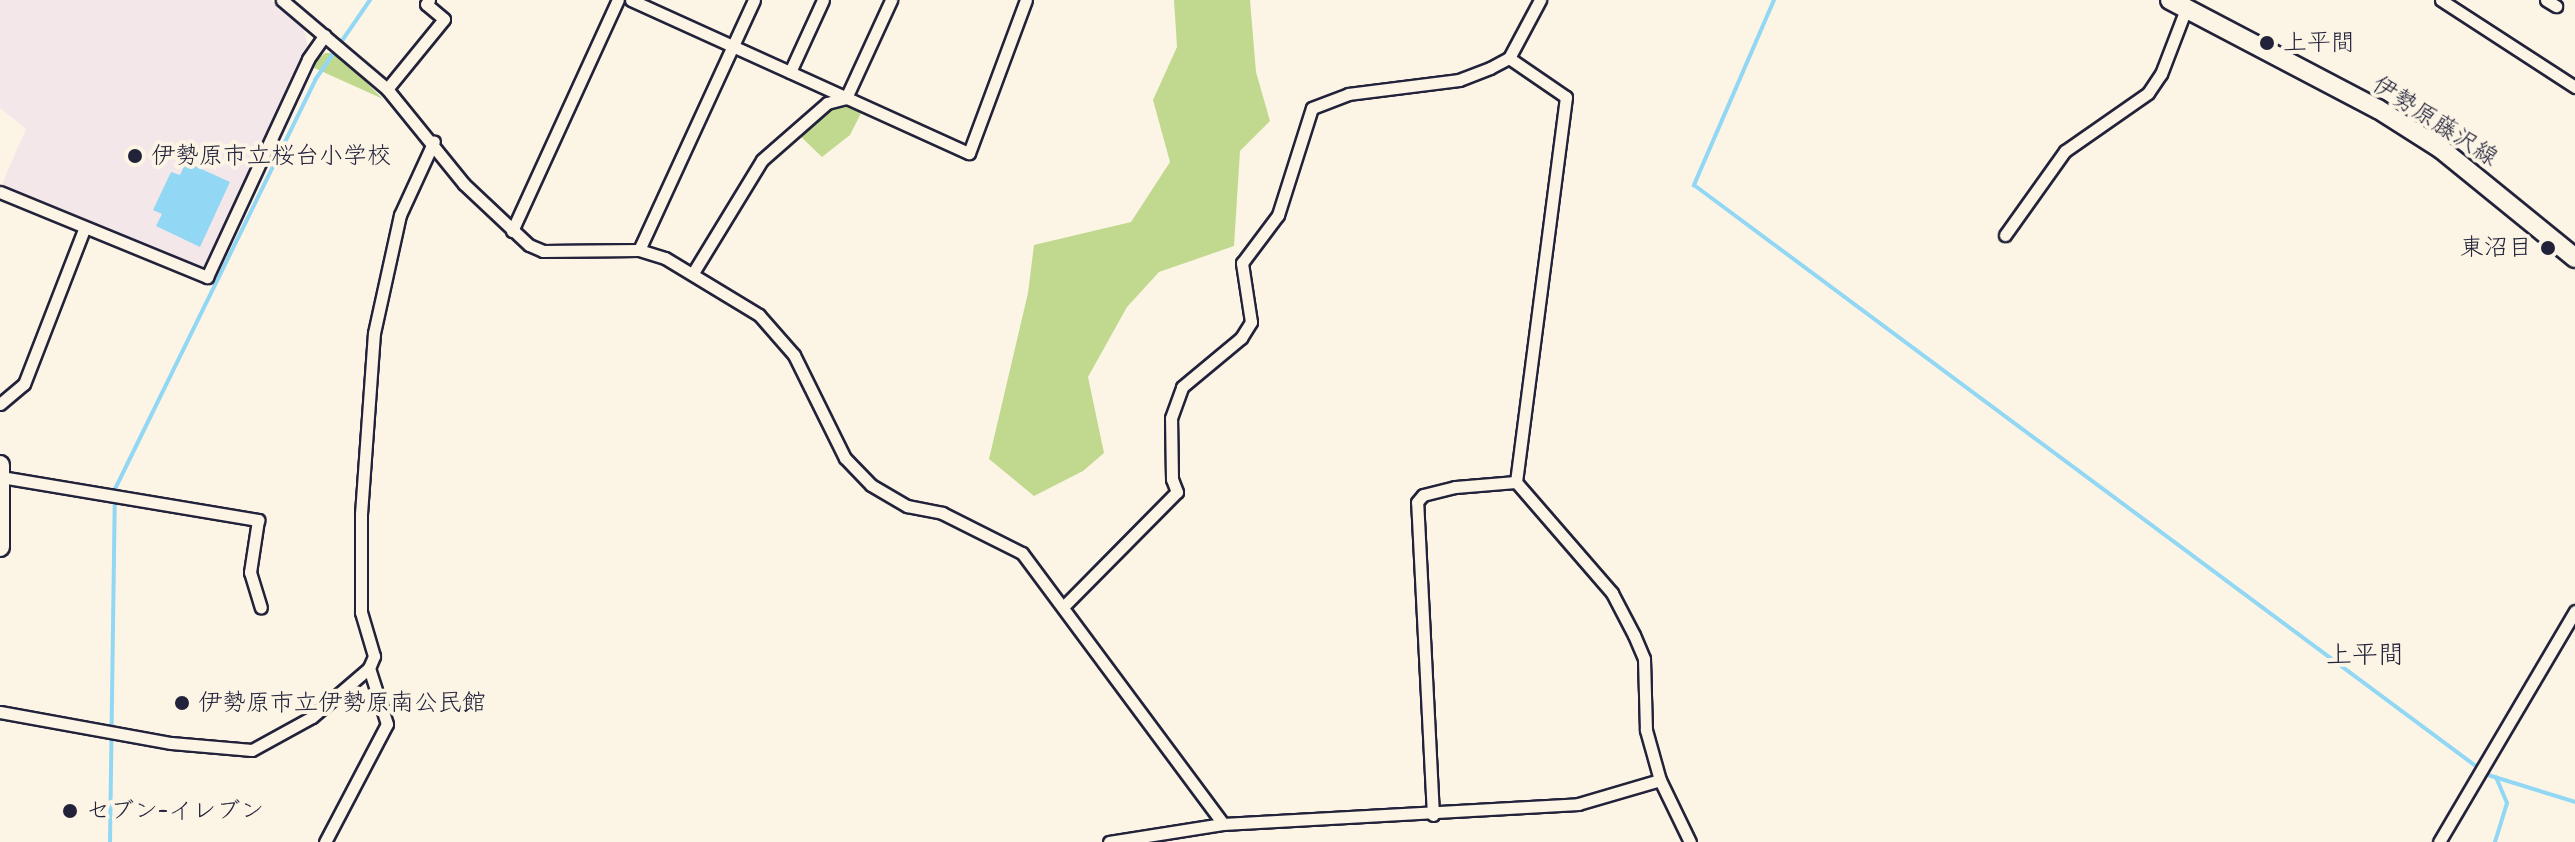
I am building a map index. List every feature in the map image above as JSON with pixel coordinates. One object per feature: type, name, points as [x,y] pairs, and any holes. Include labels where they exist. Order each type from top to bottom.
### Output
[{"type":"main road","name":"伊勢原藤沢線","points":[[2178,4],[2378,109],[2441,149],[2575,258]]},
{"type":"main road","points":[[0,465],[0,547]]},
{"type":"street","points":[[282,0],[387,89],[434,141],[464,184],[512,231],[543,251],[639,250],[693,273],[759,315],[779,334],[845,458],[871,485],[907,506],[942,513],[1022,553],[1065,605],[1223,824]]},
{"type":"street","points":[[387,89],[444,19],[426,4],[429,0]]},
{"type":"street","points":[[512,231],[618,0]]},
{"type":"street","points":[[631,0],[969,153],[1026,0]]},
{"type":"street","points":[[639,250],[754,0]]},
{"type":"street","points":[[790,72],[823,0]]},
{"type":"street","points":[[846,98],[891,0]]},
{"type":"street","points":[[1065,605],[1177,492],[1172,479],[1171,418],[1182,387],[1241,338],[1251,322],[1242,263],[1278,215],[1312,108],[1348,94],[1459,80],[1509,58],[1540,0]]},
{"type":"street","points":[[2441,0],[2575,87]]},
{"type":"street","points":[[2005,235],[2065,151],[2148,93],[2161,74],[2178,4]]},
{"type":"street","points":[[0,192],[207,277],[308,59],[325,35]]},
{"type":"street","points":[[1509,58],[1566,97],[1516,482],[1612,593],[1634,635],[1644,659],[1646,730],[1660,780],[1690,842]]},
{"type":"street","points":[[693,273],[762,160],[827,103],[846,98]]},
{"type":"street","points":[[0,712],[171,743],[252,750],[312,717],[369,668],[374,656],[361,612],[361,514],[374,333],[400,215],[434,141]]},
{"type":"street","points":[[0,404],[24,384],[85,227]]},
{"type":"street","points":[[1,477],[258,520],[250,572],[261,607]]},
{"type":"street","points":[[1433,815],[1417,502],[1423,495],[1455,487],[1516,482]]},
{"type":"street","points":[[2439,842],[2575,611]]},
{"type":"street","points":[[325,842],[387,724],[369,668]]},
{"type":"street","points":[[1109,842],[1223,824],[1433,815],[1578,804],[1660,780]]},
{"type":"shaded area","name":"伊勢原市立桜台小学校","points":[[0,0],[271,0],[303,26],[308,46],[207,264],[198,268],[2,184],[26,129],[0,108]]},
{"type":"green space","points":[[1174,0],[1250,0],[1256,72],[1270,121],[1240,151],[1234,246],[1159,272],[1127,307],[1088,377],[1104,453],[1083,471],[1034,496],[989,459],[1028,293],[1034,245],[1131,222],[1170,162],[1153,100],[1177,47]]},
{"type":"green space","points":[[325,53],[336,53],[383,99],[310,66]]},
{"type":"green space","points":[[843,104],[862,111],[850,135],[822,157],[798,134],[830,107]]},
{"type":"water","points":[[186,162],[230,182],[200,247],[156,226],[162,214],[153,210],[171,172],[180,175]]},
{"type":"waterway","points":[[110,842],[115,489],[315,80],[370,0]]},
{"type":"waterway","points":[[1774,0],[1694,185],[2488,775],[2575,802]]},
{"type":"waterway","points":[[2495,842],[2507,803],[2496,777]]},
{"type":"place","name":"上平間","points":[[2267,43]]},
{"type":"place","name":"伊勢原市立桜台小学校","points":[[135,156]]},
{"type":"place","name":"東沼目","points":[[2548,248]]},
{"type":"place","name":"伊勢原市立伊勢原南公民館","points":[[182,703]]},
{"type":"place","name":"セブン-イレブン","points":[[70,811]]},
{"type":"district","name":"上平間","points":[[2365,656]]}]
